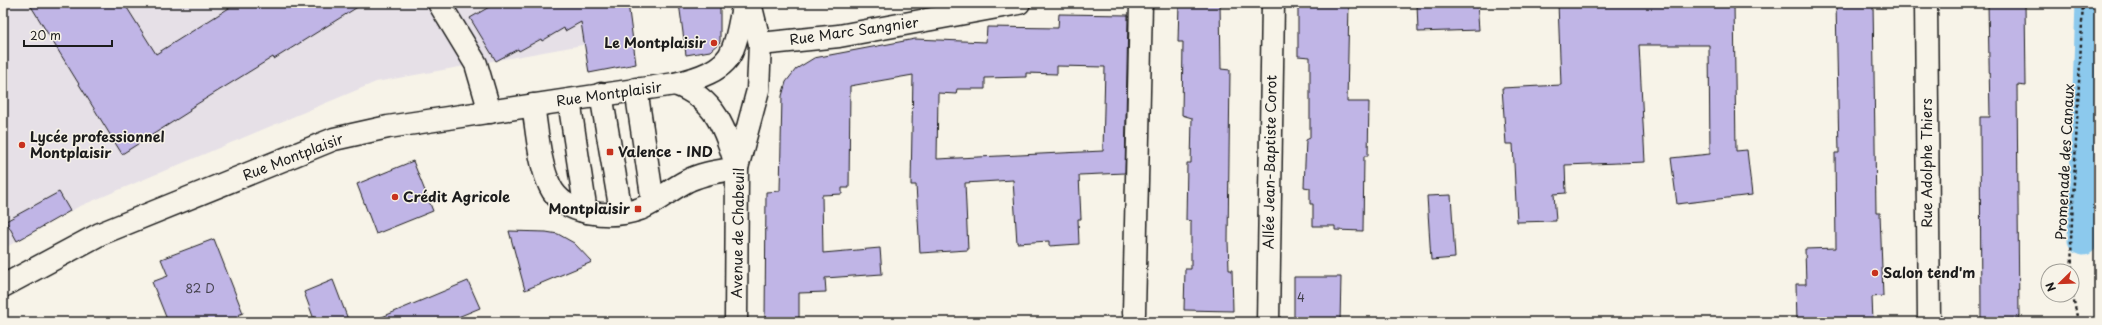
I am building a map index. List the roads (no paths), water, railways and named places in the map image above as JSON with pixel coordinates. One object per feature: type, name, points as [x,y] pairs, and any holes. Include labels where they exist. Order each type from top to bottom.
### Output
[{"type":"street","points":[[439,3],[476,64],[490,112]]},
{"type":"street","name":"Rue Montplaisir","points":[[3,286],[100,234],[334,139],[388,127],[675,84],[690,80],[720,66],[733,50],[744,3]]},
{"type":"street","name":"Avenue de Chabeuil","points":[[736,322],[737,168],[758,90],[760,44],[750,3]]},
{"type":"street","name":"Rue Marc Sangnier","points":[[760,44],[839,36],[973,8],[1019,3]]},
{"type":"street","points":[[1134,313],[1141,3]]},
{"type":"street","name":"Allée Jean-Baptiste Corot","points":[[1268,322],[1273,3]]},
{"type":"street","name":"Rue Adolphe Thiers","points":[[1926,3],[1929,322]]},
{"type":"street","name":"Rue Montplaisir","points":[[675,84],[690,89],[702,98],[716,115],[729,141],[737,168]]},
{"type":"street","points":[[636,89],[654,202]]},
{"type":"street","points":[[601,94],[620,212]]},
{"type":"street","points":[[569,100],[586,212]]},
{"type":"street","points":[[533,105],[545,172],[550,186],[557,198],[586,212],[603,215],[638,209],[654,202],[687,181],[706,174],[737,168]]},
{"type":"waterway","points":[[2083,240],[2091,3]]},
{"type":"place","name":"Le Montplaisir","points":[[714,43]]},
{"type":"place","name":"Lycée professionnel Montplaisir","points":[[22,145]]},
{"type":"place","name":"Valence - IND","points":[[610,152]]},
{"type":"place","name":"Crédit Agricole","points":[[395,197]]},
{"type":"place","name":"Montplaisir","points":[[638,209]]},
{"type":"place","name":"Salon tend'm","points":[[1875,273]]}]
